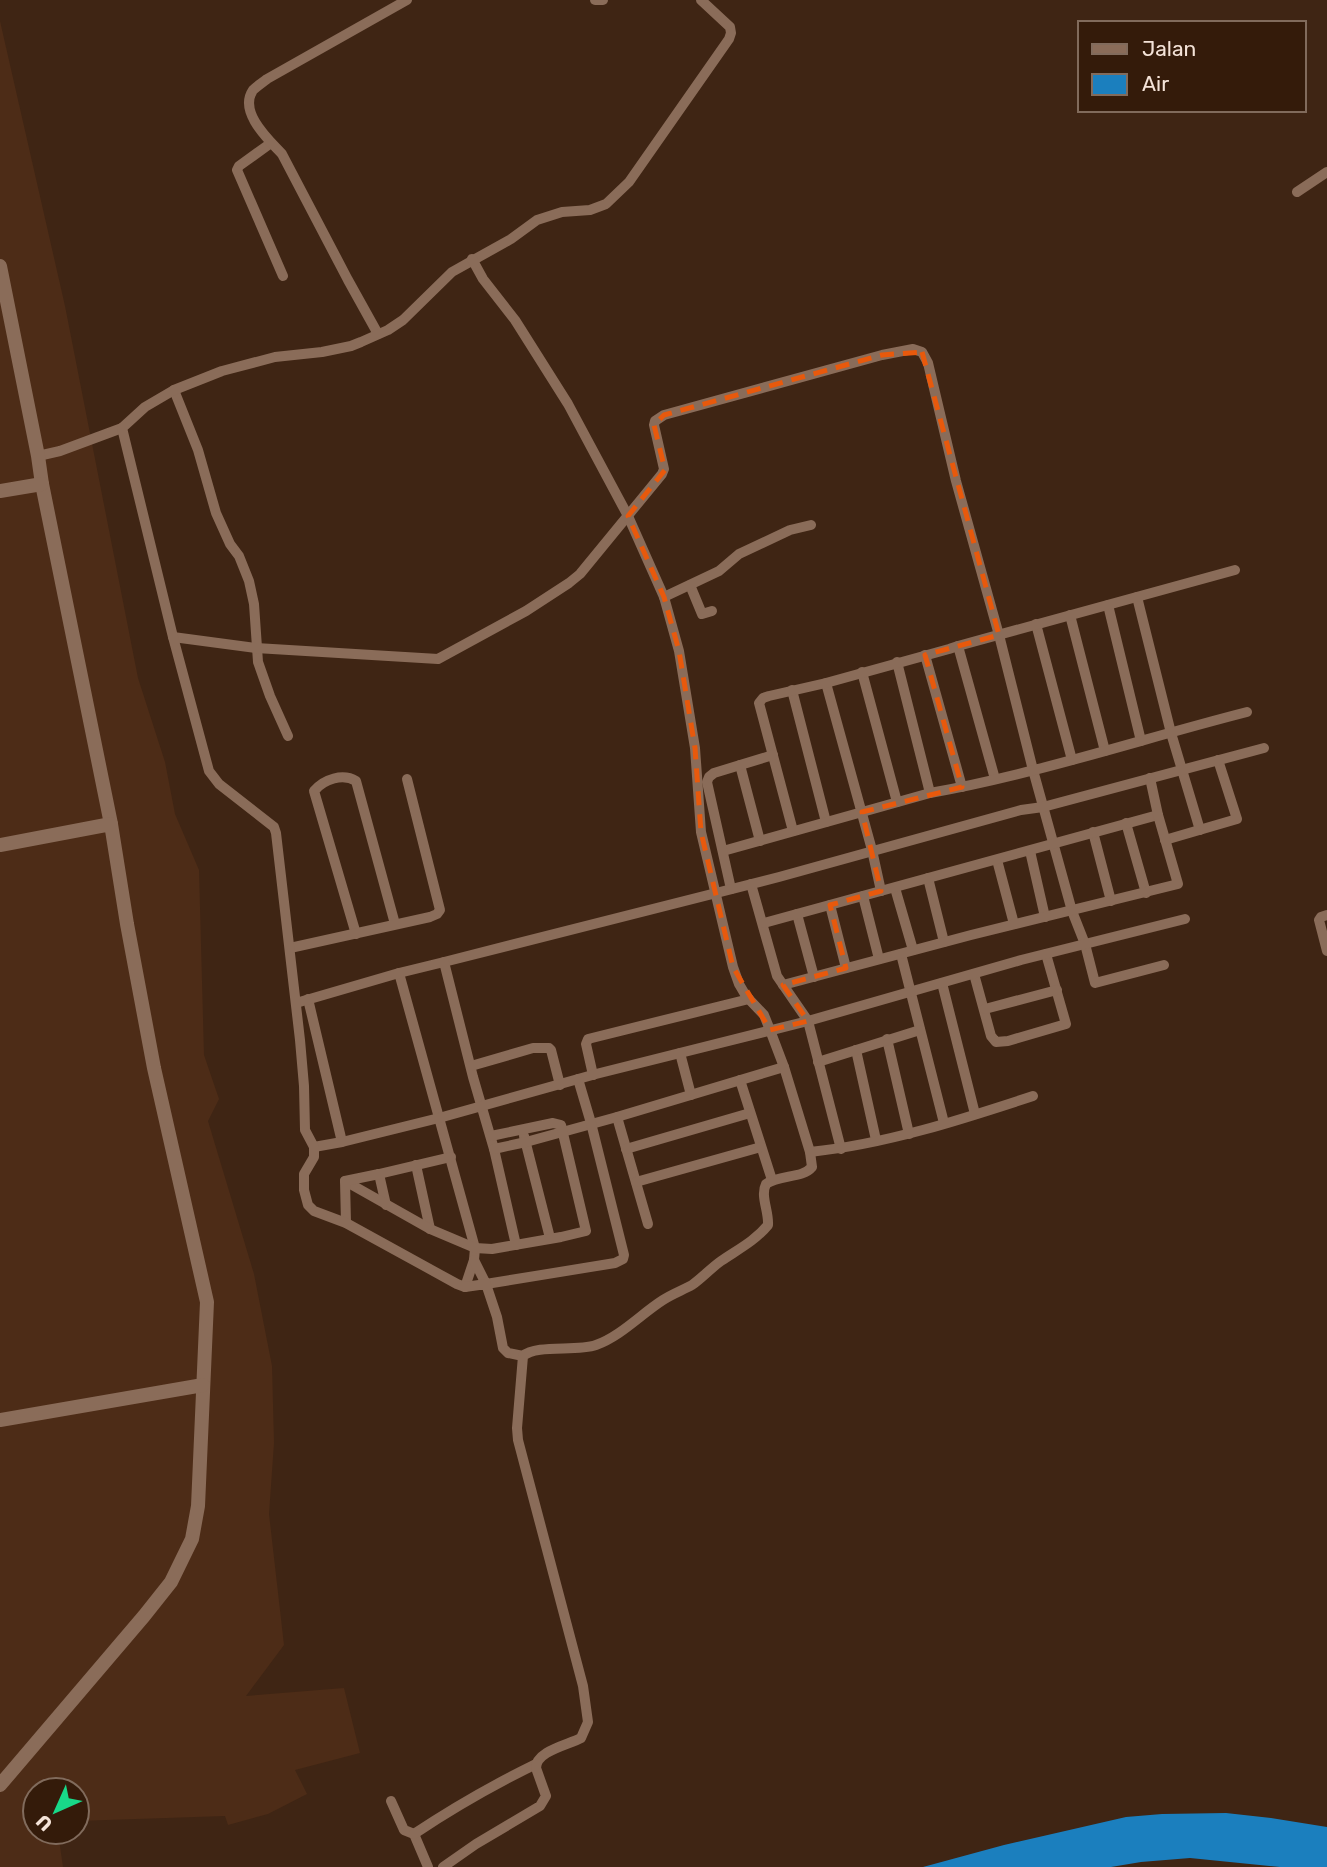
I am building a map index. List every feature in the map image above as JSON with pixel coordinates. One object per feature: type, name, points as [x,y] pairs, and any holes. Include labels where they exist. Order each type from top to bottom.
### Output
[{"type":"street","points":[[378,334],[287,162],[259,130],[250,110],[250,98],[254,89],[288,66],[311,56],[407,0]]},
{"type":"street","points":[[594,0],[603,0]]},
{"type":"street","points":[[38,456],[60,452],[121,428],[145,407],[174,390],[242,365],[275,357],[351,346],[388,330],[412,313],[452,272],[511,239],[537,220],[562,212],[599,208],[606,204],[622,190],[729,39],[730,27],[701,0]]},
{"type":"street","points":[[271,142],[237,170],[283,276]]},
{"type":"street","points":[[1297,192],[1327,172]]},
{"type":"street","points":[[414,1834],[460,1804],[536,1764],[544,1754],[581,1738],[588,1723],[583,1686],[518,1440],[523,1356],[533,1350],[581,1348],[598,1344],[691,1285],[766,1228],[768,1214],[764,1188],[772,1180],[807,1172],[811,1160],[784,1068],[764,1015],[737,981],[701,832],[695,748],[679,651],[664,597],[628,516],[568,404],[515,320],[483,279],[472,259]]},
{"type":"street","points":[[0,266],[111,824],[154,1068],[207,1302],[203,1427],[198,1506],[192,1539],[171,1582],[0,1785]]},
{"type":"street","points":[[173,637],[257,648],[438,659],[526,611],[569,583],[628,516],[664,469],[654,425],[655,421],[664,415],[913,349],[922,352],[928,363],[956,481],[1033,770],[1095,983],[1164,965]]},
{"type":"street","points":[[174,390],[201,460],[216,513],[249,581],[254,604],[258,662],[288,736]]},
{"type":"street","points":[[121,428],[206,760],[213,778],[274,827],[276,832],[296,1003],[304,1086],[305,1130],[314,1147],[314,1157],[303,1174],[308,1205],[314,1211],[346,1223],[465,1287],[615,1263],[623,1259],[624,1255],[578,1080]]},
{"type":"street","points":[[0,491],[42,484]]},
{"type":"street","points":[[664,597],[722,570],[739,554],[790,530],[811,525]]},
{"type":"street","points":[[793,831],[759,703],[763,698],[1235,570]]},
{"type":"street","points":[[690,585],[702,614],[712,611]]},
{"type":"street","points":[[1137,597],[1181,770],[1200,830]]},
{"type":"street","points":[[1108,605],[1141,741]]},
{"type":"street","points":[[1070,615],[1105,751]]},
{"type":"street","points":[[1035,624],[1072,760]]},
{"type":"street","points":[[958,646],[995,779]]},
{"type":"street","points":[[925,655],[962,787]]},
{"type":"street","points":[[897,663],[930,793]]},
{"type":"street","points":[[862,672],[897,802]]},
{"type":"street","points":[[826,683],[881,891]]},
{"type":"street","points":[[792,690],[826,822]]},
{"type":"street","points":[[723,851],[862,811],[1072,760],[1247,712]]},
{"type":"street","points":[[296,1003],[399,973],[751,884],[1021,810],[1043,807],[1264,748]]},
{"type":"street","points":[[731,889],[707,782],[714,773],[772,755]]},
{"type":"street","points":[[1165,840],[1237,819],[1218,760]]},
{"type":"street","points":[[740,765],[760,841]]},
{"type":"street","points":[[356,934],[314,791],[333,779],[344,777],[356,780],[395,924]]},
{"type":"street","points":[[783,985],[1178,884],[1150,778]]},
{"type":"street","points":[[290,948],[430,917],[440,910],[407,779]]},
{"type":"street","points":[[764,923],[1158,815]]},
{"type":"street","points":[[1126,823],[1146,892]]},
{"type":"street","points":[[0,845],[111,824]]},
{"type":"street","points":[[1093,832],[1111,901]]},
{"type":"street","points":[[1030,851],[1045,916]]},
{"type":"street","points":[[997,860],[1014,924]]},
{"type":"street","points":[[928,878],[944,942]]},
{"type":"street","points":[[751,884],[777,975],[808,1021],[841,1149]]},
{"type":"street","points":[[895,888],[913,950]]},
{"type":"street","points":[[863,896],[879,959]]},
{"type":"street","points":[[830,905],[846,968]]},
{"type":"street","points":[[797,914],[814,977]]},
{"type":"street","points":[[1327,915],[1319,920],[1327,951]]},
{"type":"street","points":[[314,1147],[439,1118],[1185,919]]},
{"type":"street","points":[[901,954],[944,1123]]},
{"type":"street","points":[[974,974],[993,1039],[1008,1041],[1066,1024],[1046,954]]},
{"type":"street","points":[[444,962],[491,1136],[516,1245]]},
{"type":"street","points":[[399,973],[475,1248],[465,1287]]},
{"type":"street","points":[[942,983],[975,1114]]},
{"type":"street","points":[[985,1009],[1057,989]]},
{"type":"street","points":[[308,999],[342,1142]]},
{"type":"street","points":[[593,1075],[586,1047],[588,1039],[749,999]]},
{"type":"street","points":[[818,1062],[920,1030]]},
{"type":"street","points":[[887,1039],[909,1134]]},
{"type":"street","points":[[471,1066],[533,1048],[548,1048],[551,1050],[560,1085]]},
{"type":"street","points":[[856,1049],[877,1140]]},
{"type":"street","points":[[680,1053],[691,1095]]},
{"type":"street","points":[[494,1149],[617,1117],[784,1068]]},
{"type":"street","points":[[740,1080],[772,1180]]},
{"type":"street","points":[[811,1160],[841,1149],[909,1134],[1033,1096]]},
{"type":"street","points":[[626,1149],[750,1113]]},
{"type":"street","points":[[617,1117],[648,1224]]},
{"type":"street","points":[[345,1181],[430,1229],[475,1248],[516,1245],[584,1232],[587,1229],[561,1125],[556,1122],[491,1136]]},
{"type":"street","points":[[523,1129],[550,1238]]},
{"type":"street","points":[[636,1182],[761,1147]]},
{"type":"street","points":[[345,1181],[451,1157]]},
{"type":"street","points":[[416,1165],[430,1229]]},
{"type":"street","points":[[379,1174],[386,1205]]},
{"type":"street","points":[[345,1181],[346,1223]]},
{"type":"street","points":[[474,1260],[486,1284],[497,1317],[503,1348],[508,1353],[523,1356]]},
{"type":"street","points":[[0,1420],[203,1385]]},
{"type":"street","points":[[443,1867],[540,1806],[546,1796],[536,1764]]},
{"type":"street","points":[[391,1801],[404,1830],[414,1834],[429,1867]]},
{"type":"highlighted area","points":[[922,352],[999,635],[925,655],[962,787],[862,812],[881,891],[830,905],[846,968],[783,985],[808,1021],[770,1030],[733,967],[701,832],[695,748],[679,651],[664,597],[628,516],[665,470],[654,425],[664,415],[882,355]]},
{"type":"shaded area","points":[[0,21],[65,306],[138,678],[165,762],[175,814],[199,870],[204,1055],[219,1099],[208,1121],[254,1274],[272,1366],[274,1443],[269,1514],[284,1645],[246,1696],[344,1688],[360,1753],[295,1770],[307,1794],[268,1814],[228,1825],[225,1816],[91,1821],[91,1776],[21,1776],[21,1846],[60,1846],[63,1867],[0,1867]]},
{"type":"water","points":[[1226,1813],[1327,1827],[1327,1867],[1280,1867],[1190,1858],[1111,1867],[923,1867],[1126,1817]]}]
